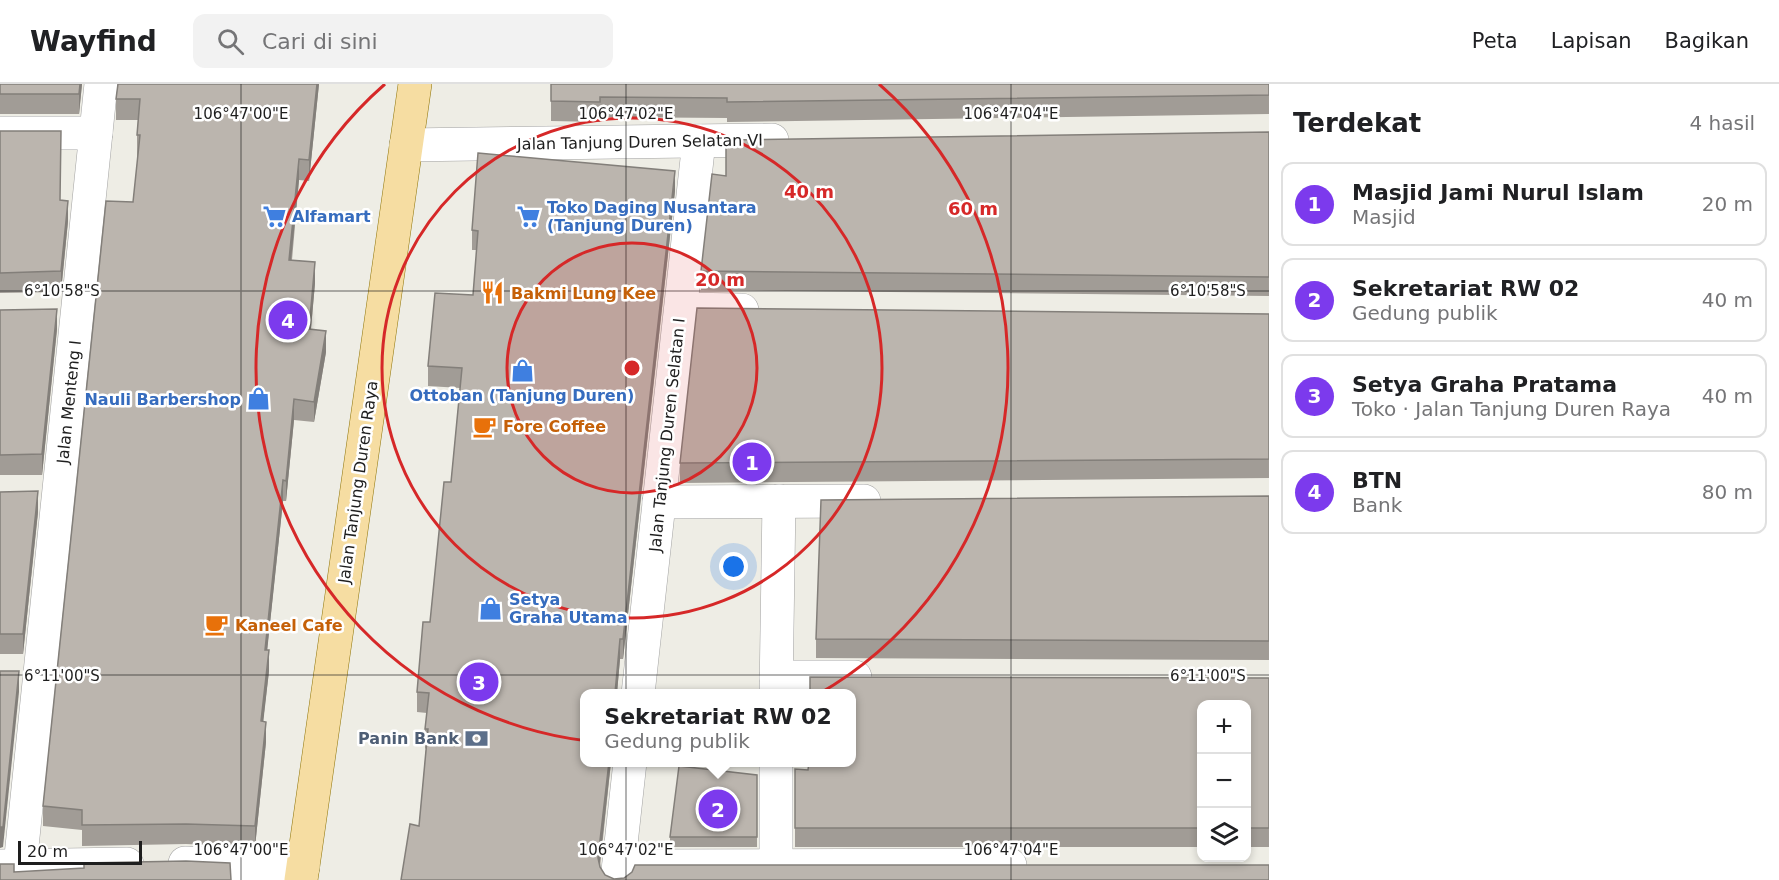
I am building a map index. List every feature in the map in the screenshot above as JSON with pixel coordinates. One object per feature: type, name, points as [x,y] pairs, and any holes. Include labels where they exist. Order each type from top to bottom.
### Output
[{"type":"main road","name":"Jalan Tanjung Duren Raya","points":[[302,874],[415,84]]},
{"type":"street","name":"Jalan Menteng I","points":[[10,866],[25,673],[59,493],[101,84]]},
{"type":"street","points":[[0,133],[96,133]]},
{"type":"street","name":"Jalan Tanjung Duren Selatan VI","points":[[406,145],[806,140]]},
{"type":"street","name":"Jalan Tanjung Duren Selatan I","points":[[638,689],[699,141]]},
{"type":"street","points":[[681,309],[775,310]]},
{"type":"street","points":[[45,311],[78,310]]},
{"type":"street","points":[[24,493],[59,493]]},
{"type":"street","points":[[659,502],[898,500]]},
{"type":"street","points":[[779,501],[776,685],[881,677]]},
{"type":"street","points":[[629,767],[618,873],[776,865],[1034,865]]},
{"type":"street","points":[[776,767],[776,865]]},
{"type":"street","points":[[10,866],[186,863],[302,874]]},
{"type":"building","points":[[0,84],[80,84],[79,94],[0,94]]},
{"type":"building","points":[[118,84],[317,84],[309,160],[299,159],[289,260],[315,262],[309,329],[326,331],[314,402],[294,399],[265,650],[269,650],[261,721],[266,722],[255,826],[82,825],[82,810],[43,806],[106,201],[133,202],[140,135],[137,135],[140,99],[116,99]]},
{"type":"building","points":[[551,84],[1269,84],[1269,95],[727,102],[727,98],[600,97],[600,102],[551,101]]},
{"type":"building","points":[[0,131],[61,131],[60,200],[68,201],[61,271],[0,273]]},
{"type":"building","points":[[1269,132],[1269,277],[701,271],[712,174],[726,176],[726,140]]},
{"type":"building","points":[[478,153],[675,171],[623,639],[620,639],[615,689],[580,689],[580,767],[608,767],[598,858],[605,875],[614,879],[624,878],[632,872],[635,865],[1269,865],[1269,880],[401,880],[410,824],[419,826],[429,693],[417,692],[423,622],[430,622],[444,482],[451,482],[462,368],[428,366],[435,293],[473,295],[478,231],[472,230]]},
{"type":"building","points":[[697,308],[1269,314],[1269,459],[680,463]]},
{"type":"building","points":[[57,309],[42,454],[0,455],[0,310]]},
{"type":"building","points":[[38,491],[23,634],[0,634],[0,492]]},
{"type":"building","points":[[1269,496],[1269,641],[816,639],[821,500]]},
{"type":"building","points":[[0,671],[19,671],[3,827],[0,827]]},
{"type":"building","points":[[810,677],[1269,678],[1269,828],[1251,828],[1251,700],[1197,700],[1197,828],[795,828],[795,769],[856,767],[856,689],[810,689]]},
{"type":"building","points":[[679,767],[757,775],[757,837],[670,837]]},
{"type":"building","points":[[186,861],[230,863],[231,880],[0,880],[0,864],[14,864],[14,872],[84,868],[84,863]]},
{"type":"place","name":"Alfamart","points":[[274,216]]},
{"type":"place","name":"Toko Daging Nusantara (Tanjung Duren)","points":[[529,216]]},
{"type":"place","name":"Bakmi Lung Kee","points":[[493,293]]},
{"type":"place","name":"BTN","points":[[288,320]]},
{"type":"place","name":"Ottoban (Tanjung Duren)","points":[[522,370]]},
{"type":"place","name":"Nauli Barbershop","points":[[259,399]]},
{"type":"place","name":"Fore Coffee","points":[[485,426]]},
{"type":"place","name":"Masjid Jami Nurul Islam","points":[[752,462]]},
{"type":"place","name":"Setya Graha Utama","points":[[491,608]]},
{"type":"place","name":"Kaneel Cafe","points":[[217,625]]},
{"type":"place","name":"Setya Graha Pratama","points":[[479,682]]},
{"type":"place","name":"Panin Bank","points":[[477,738]]},
{"type":"place","name":"Sekretariat RW 02","points":[[718,809]]}]
